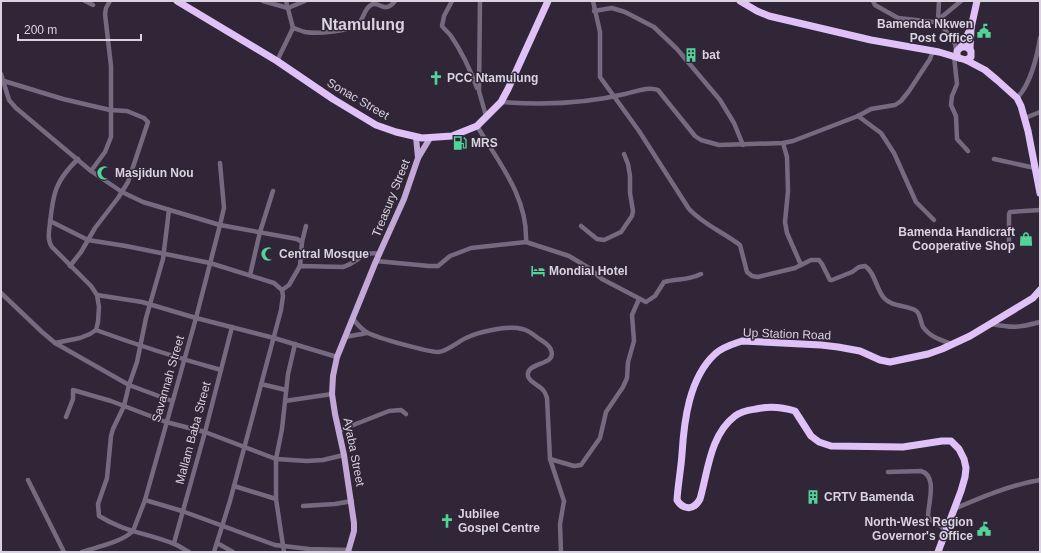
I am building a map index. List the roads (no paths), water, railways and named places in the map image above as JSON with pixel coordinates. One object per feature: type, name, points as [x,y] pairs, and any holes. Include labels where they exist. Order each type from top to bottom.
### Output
[{"type":"highway","name":"Sonac Street","points":[[177,1],[277,60],[333,99],[376,125],[416,137],[430,138],[452,136],[476,126],[501,102],[548,1]]},
{"type":"highway","points":[[740,1],[769,16],[870,40],[936,51],[960,58],[985,70]]},
{"type":"highway","points":[[960,58],[971,56],[971,28],[977,1]]},
{"type":"highway","points":[[960,58],[957,53],[971,28]]},
{"type":"highway","points":[[936,51],[967,47],[976,61],[1017,98],[1025,118],[1040,192]]},
{"type":"highway","name":"Up Station Road","points":[[938,552],[961,491],[966,468],[964,459],[959,449],[950,442],[942,441],[903,447],[831,446],[819,442],[810,436],[795,411],[785,408],[768,406],[744,411],[736,415],[726,425],[718,438],[697,505],[692,508],[686,508],[680,505],[677,500],[684,424],[698,380],[705,365],[715,353],[731,344],[742,341],[821,345],[860,351],[880,360],[890,362],[928,354],[953,344],[991,324],[1033,298],[1040,290]]},
{"type":"main road","name":"Treasury Street","points":[[416,137],[418,158]]},
{"type":"main road","name":"Treasury Street","points":[[337,357],[376,261],[404,199],[418,158],[430,138]]},
{"type":"main road","name":"Ayaba Street","points":[[337,357],[333,376],[332,394],[352,501],[354,531],[348,551]]},
{"type":"street","points":[[85,1],[93,5]]},
{"type":"street","points":[[91,171],[105,152],[111,137],[111,66],[105,14],[106,8],[110,1]]},
{"type":"street","points":[[263,1],[288,8],[305,1]]},
{"type":"street","points":[[277,60],[293,28],[286,1]]},
{"type":"street","points":[[293,28],[305,32],[344,30],[357,25],[371,5],[374,4],[386,8],[396,1]]},
{"type":"street","points":[[452,1],[444,16],[442,26],[450,34],[469,66],[486,116]]},
{"type":"street","points":[[478,91],[480,1]]},
{"type":"street","points":[[593,1],[594,11],[600,32],[600,77],[639,131],[689,209],[706,224],[740,244],[747,272],[752,276],[758,277],[795,268],[811,260],[819,260],[830,280],[832,280],[852,272],[859,267],[865,266],[871,272],[879,291],[888,301],[895,305],[916,311],[919,313],[922,325],[931,336],[953,344]]},
{"type":"street","points":[[873,1],[875,4],[898,18],[925,22],[933,22],[938,20],[961,1]]},
{"type":"street","points":[[939,1],[938,20],[959,48]]},
{"type":"street","points":[[594,11],[612,8],[625,12],[654,28],[677,49],[720,100],[734,124],[743,145]]},
{"type":"street","points":[[1017,98],[1025,88],[1036,58],[1040,38]]},
{"type":"street","points":[[501,102],[555,104],[590,101],[655,89],[658,90],[695,136],[701,140],[719,145],[783,143],[793,141],[858,116],[872,109],[895,105],[901,101],[936,51]]},
{"type":"street","points":[[960,58],[957,84],[952,96],[951,105],[956,116],[957,139],[968,151]]},
{"type":"street","points":[[1,74],[9,100],[16,108],[91,171],[122,192],[143,202],[220,225],[297,239],[302,242]]},
{"type":"street","points":[[4,81],[63,99],[110,110],[133,113],[144,118],[148,122],[128,182],[70,266]]},
{"type":"street","points":[[1025,118],[1040,112]]},
{"type":"street","points":[[858,116],[881,133],[887,140],[916,202],[934,220]]},
{"type":"street","points":[[476,126],[513,184],[525,218],[526,242]]},
{"type":"street","points":[[783,143],[787,157],[788,191],[785,222],[787,233],[801,265]]},
{"type":"street","points":[[582,226],[597,238],[604,240],[621,232],[632,216],[633,211],[630,193],[630,176],[628,164],[624,154]]},
{"type":"street","points":[[994,159],[1035,168]]},
{"type":"street","points":[[55,343],[80,338],[90,334],[96,330],[98,322],[99,307],[97,295],[85,280],[50,244],[49,241],[51,209],[58,184],[66,172],[78,160]]},
{"type":"street","name":"Savannah Street","points":[[133,532],[145,500],[196,318],[220,225],[224,208],[220,163]]},
{"type":"street","points":[[250,275],[260,232],[273,191]]},
{"type":"street","points":[[169,210],[164,254],[150,305],[137,362],[124,406],[113,429],[107,478],[98,504],[98,510],[99,516],[111,523],[133,532],[174,543],[178,550],[189,552]]},
{"type":"street","points":[[1009,246],[1010,212],[1040,210]]},
{"type":"street","points":[[50,221],[88,240],[210,263],[274,283],[282,290],[283,296],[281,310],[274,338],[234,486],[214,552]]},
{"type":"street","points":[[282,290],[289,285],[300,266],[302,242],[306,226]]},
{"type":"street","points":[[376,261],[438,266],[450,256],[470,248],[526,242],[569,256],[589,268],[602,279],[644,301],[650,300],[655,296],[664,282],[688,279],[701,274]]},
{"type":"street","points":[[300,266],[343,267],[349,265],[365,254],[380,254]]},
{"type":"street","points":[[1,293],[55,343],[129,385],[172,401]]},
{"type":"street","points":[[97,295],[150,305],[274,338],[337,357]]},
{"type":"street","points":[[550,460],[574,466],[581,465],[601,435],[606,412],[623,387],[627,378],[628,362],[634,341],[632,315],[639,299]]},
{"type":"street","points":[[353,319],[367,333],[395,342],[438,352],[471,336],[506,328],[522,329],[549,346],[552,351],[552,356],[549,360],[530,368],[528,375],[530,380],[543,389],[545,393],[550,460],[564,501],[560,524],[561,552]]},
{"type":"street","points":[[991,324],[1013,328],[1040,322]]},
{"type":"street","name":"Mallam Baba Street","points":[[174,543],[232,327]]},
{"type":"street","points":[[96,330],[183,360],[221,370]]},
{"type":"street","points":[[345,337],[367,333]]},
{"type":"street","points":[[284,550],[276,499],[276,459],[282,430],[286,390],[295,344]]},
{"type":"street","points":[[261,384],[286,390]]},
{"type":"street","points":[[66,417],[73,399],[73,390],[111,401],[166,422],[205,432],[276,459],[307,461],[324,460],[344,455]]},
{"type":"street","points":[[285,401],[332,394]]},
{"type":"street","points":[[338,431],[389,411],[401,410],[406,414]]},
{"type":"street","points":[[888,472],[926,472],[931,484],[928,516],[931,520],[946,530]]},
{"type":"street","points":[[28,480],[64,552]]},
{"type":"street","points":[[954,509],[1020,483],[1040,480]]},
{"type":"street","points":[[234,486],[276,499]]},
{"type":"street","points":[[145,500],[182,511],[284,550],[348,551]]},
{"type":"street","points":[[303,506],[335,504],[352,501]]},
{"type":"street","points":[[82,552],[120,539],[133,532]]},
{"type":"street","points":[[217,543],[233,552]]},
{"type":"place","name":"Bamenda Nkwen Post Office","points":[[984,31]]},
{"type":"place","name":"bat","points":[[691,55]]},
{"type":"place","name":"PCC Ntamulung","points":[[436,78]]},
{"type":"place","name":"MRS","points":[[460,143]]},
{"type":"place","name":"Masjidun Nou","points":[[104,173]]},
{"type":"place","name":"Bamenda Handicraft Cooperative Shop","points":[[1026,239]]},
{"type":"place","name":"Central Mosque","points":[[268,254]]},
{"type":"place","name":"Mondial Hotel","points":[[538,271]]},
{"type":"place","name":"CRTV Bamenda","points":[[813,497]]},
{"type":"place","name":"Jubilee Gospel Centre","points":[[447,521]]},
{"type":"place","name":"North-West Region Governor's Office","points":[[984,529]]},
{"type":"district","name":"Ntamulung","points":[[363,24]]}]
